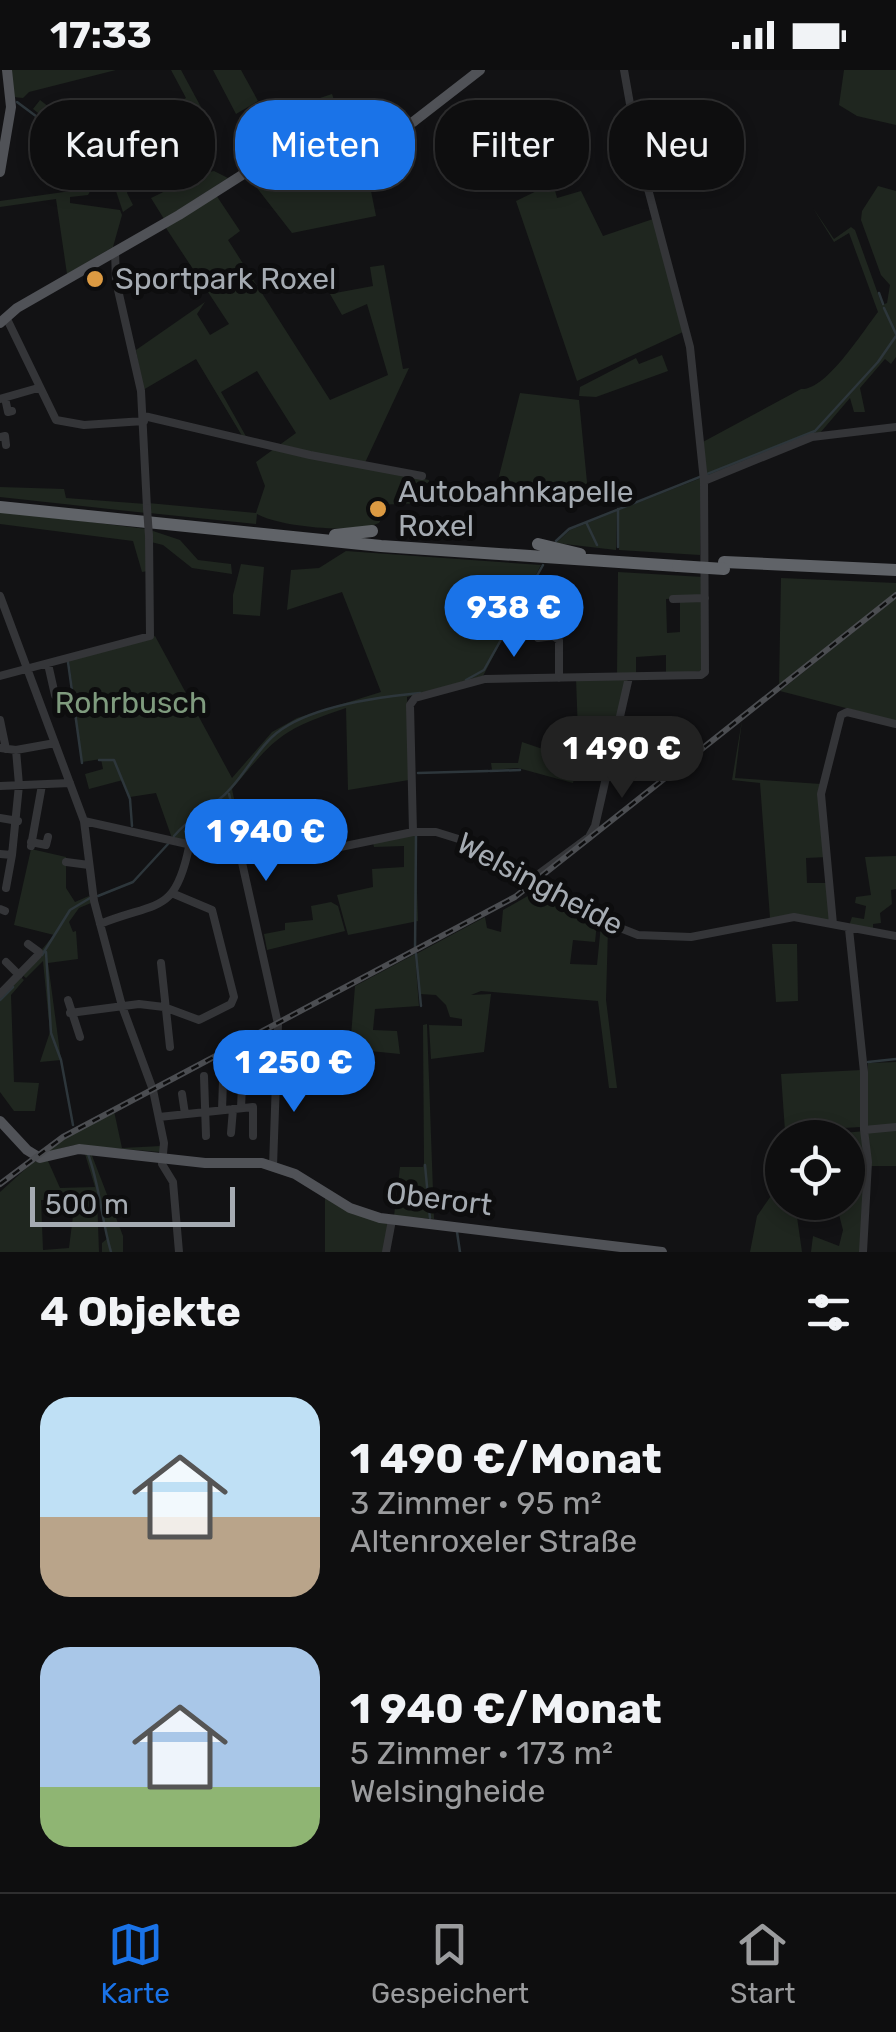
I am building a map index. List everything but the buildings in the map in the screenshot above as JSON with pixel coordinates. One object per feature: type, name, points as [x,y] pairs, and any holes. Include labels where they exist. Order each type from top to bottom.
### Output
[{"type":"highway","points":[[0,504],[125,522],[381,546],[896,574]]},
{"type":"highway","points":[[0,504],[678,563]]},
{"type":"highway","points":[[125,522],[178,535]]},
{"type":"highway","points":[[332,535],[372,532]]},
{"type":"highway","points":[[538,544],[582,554]]},
{"type":"highway","points":[[334,550],[381,546]]},
{"type":"main road","points":[[0,172],[11,107],[7,70]]},
{"type":"main road","points":[[3,320],[114,250],[179,215],[244,171],[296,146],[385,131],[413,122],[480,70]]},
{"type":"main road","name":"Oberort","points":[[0,1120],[37,1157],[79,1148],[162,1159],[273,1166],[304,1178],[357,1212],[392,1220],[662,1252]]},
{"type":"street","points":[[413,832],[413,699],[485,679],[705,672],[703,477],[690,347],[639,155],[624,70]]},
{"type":"street","points":[[0,676],[150,636],[144,419],[114,250]]},
{"type":"street","points":[[3,320],[51,416],[60,422],[144,419],[422,476]]},
{"type":"street","points":[[12,411],[8,412],[2,399],[38,388]]},
{"type":"street","points":[[703,477],[812,437],[896,427]]},
{"type":"street","points":[[0,436],[5,436],[6,445]]},
{"type":"street","points":[[0,596],[2,613],[30,670],[84,821],[93,898],[122,1006],[149,1077],[159,1117],[162,1159],[173,1182],[179,1252]]},
{"type":"street","points":[[673,599],[704,598]]},
{"type":"street","points":[[538,638],[553,636],[559,640],[560,678]]},
{"type":"street","points":[[48,664],[55,695]]},
{"type":"street","points":[[532,880],[589,837],[595,826],[629,677]]},
{"type":"street","points":[[833,924],[821,790],[842,715],[847,712],[896,724]]},
{"type":"street","points":[[0,720],[19,785],[18,821],[6,888]]},
{"type":"street","points":[[7,749],[55,742]]},
{"type":"street","points":[[0,786],[70,783]]},
{"type":"street","points":[[42,784],[31,844],[46,845],[48,837]]},
{"type":"street","points":[[0,818],[18,821]]},
{"type":"street","name":"Welsingheide","points":[[84,821],[242,858],[292,857],[413,832],[445,834],[470,841],[608,925],[652,938],[691,937],[794,916],[896,936]]},
{"type":"street","points":[[100,924],[162,903],[174,894],[188,847]]},
{"type":"street","points":[[0,854],[12,854]]},
{"type":"street","points":[[242,858],[278,1024],[273,1166]]},
{"type":"street","points":[[66,862],[89,865]]},
{"type":"street","points":[[70,1013],[122,1006],[164,1007],[199,1020],[226,1008],[234,997],[212,910],[174,894]]},
{"type":"street","points":[[849,929],[864,1072],[864,1120]]},
{"type":"street","points":[[0,994],[39,952],[28,944]]},
{"type":"street","points":[[6,962],[18,975]]},
{"type":"street","points":[[161,963],[170,1047]]},
{"type":"street","points":[[68,1000],[80,1036]]},
{"type":"street","points":[[231,1133],[243,1062]]},
{"type":"street","points":[[204,1076],[206,1136]]},
{"type":"street","points":[[222,1110],[223,1081]]},
{"type":"street","points":[[182,1094],[185,1114]]},
{"type":"street","points":[[159,1117],[253,1108],[253,1136]]},
{"type":"street","points":[[865,1130],[896,1127]]},
{"type":"street","points":[[865,1138],[865,1216]]},
{"type":"street","points":[[386,1252],[392,1220]]},
{"type":"street","points":[[863,1252],[865,1220]]},
{"type":"green space","points":[[8,70],[116,70],[29,92],[23,98],[13,97]]},
{"type":"green space","points":[[171,70],[181,70],[197,100],[182,100],[186,98]]},
{"type":"green space","points":[[213,70],[241,70],[257,100],[235,100],[235,112]]},
{"type":"green space","points":[[844,70],[896,70],[896,125],[857,116],[839,105]]},
{"type":"green space","points":[[215,172],[228,178],[215,186]]},
{"type":"green space","points":[[878,186],[896,191],[896,357],[891,364],[885,359],[860,388],[865,412],[854,412],[850,398],[820,433],[705,478],[701,443],[821,380],[878,312],[849,233],[834,242],[813,208],[834,239],[851,227],[855,230],[882,305],[887,303],[890,285],[881,275],[861,220],[862,211]]},
{"type":"green space","points":[[91,190],[88,195],[70,197],[70,203],[120,210],[122,215],[113,247],[67,274],[56,199],[0,207],[0,201]]},
{"type":"green space","points":[[116,190],[128,190],[133,205],[123,212]]},
{"type":"green space","points":[[167,190],[209,190],[164,219],[151,198]]},
{"type":"green space","points":[[259,190],[371,190],[376,216],[292,233]]},
{"type":"green space","points":[[539,190],[555,190],[557,198],[581,191],[603,236],[653,219],[683,332],[577,381],[516,201]]},
{"type":"green space","points":[[214,192],[240,231],[228,240],[330,400],[388,375],[367,304],[342,315],[330,294],[373,286],[370,267],[384,265],[403,369],[409,368],[363,467],[429,480],[427,503],[374,505],[372,515],[382,518],[379,523],[353,528],[299,525],[257,514],[256,524],[149,513],[148,503],[256,513],[265,486],[256,462],[296,433],[257,371],[221,392],[248,440],[196,359],[143,390],[136,350],[205,302],[197,314],[210,335],[229,324],[164,225]]},
{"type":"green space","points":[[662,355],[668,371],[596,397],[579,396],[580,387],[636,358],[639,364]]},
{"type":"green space","points":[[520,393],[579,400],[589,503],[495,492]]},
{"type":"green space","points":[[701,478],[700,555],[619,550],[619,510]]},
{"type":"green space","points":[[0,487],[64,489],[66,498],[146,504],[146,513],[0,497]]},
{"type":"green space","points":[[0,511],[147,529],[148,571],[142,572],[133,541],[0,524]]},
{"type":"green space","points":[[617,511],[616,550],[556,543],[570,530]]},
{"type":"green space","points":[[150,530],[180,540],[198,560],[231,564],[232,574],[192,568],[163,545],[151,542]]},
{"type":"green space","name":"Rohrbusch","points":[[346,551],[541,565],[483,676],[407,697],[409,780],[348,790],[346,708],[281,737],[232,789],[246,856],[173,841],[156,793],[130,797],[123,780],[89,789],[85,774],[103,769],[101,759],[82,762],[69,660],[155,636],[232,778],[272,732],[297,718],[381,692],[342,592],[287,610],[291,570],[319,568]]},
{"type":"green space","points":[[241,564],[264,567],[260,616],[233,614],[233,595]]},
{"type":"green space","points":[[618,572],[703,577],[703,597],[666,599],[667,633],[680,632],[680,600],[703,600],[703,671],[666,675],[666,655],[636,657],[636,675],[617,676]]},
{"type":"green space","points":[[781,578],[896,583],[896,593],[779,687]]},
{"type":"green space","points":[[896,598],[896,721],[780,691]]},
{"type":"green space","points":[[576,678],[628,678],[609,770],[579,761]]},
{"type":"green space","points":[[742,720],[735,778],[821,784],[827,857],[806,858],[807,883],[829,883],[831,922],[804,915],[770,918],[760,783],[732,780]]},
{"type":"green space","points":[[522,742],[578,761],[573,783],[518,768],[492,770],[491,763],[518,763]]},
{"type":"green space","points":[[415,833],[418,921],[348,935],[337,895],[373,887],[372,869],[404,867],[404,846],[374,847],[373,843]]},
{"type":"green space","points":[[31,849],[66,857],[66,888],[75,902],[89,896],[91,903],[79,908],[69,922],[76,931],[78,959],[48,963],[61,1060],[40,1062],[50,1032],[43,961],[26,978],[21,974],[54,935],[14,925]]},
{"type":"green space","points":[[896,856],[896,889],[891,890],[892,904],[880,913],[881,923],[873,924],[873,931],[849,926],[852,917],[864,919],[866,906],[855,903],[856,897],[871,895],[865,857]]},
{"type":"green space","points":[[540,889],[597,923],[595,942],[573,940],[570,964],[597,965],[601,925],[608,928],[606,1000],[617,1088],[609,1088],[598,1001],[481,991],[471,995],[491,994],[484,1052],[431,1059],[429,1025],[462,1026],[462,1019],[450,1017],[446,1005],[436,995],[420,994],[416,954],[485,917],[487,928],[501,932],[503,910]]},
{"type":"green space","points":[[331,902],[338,906],[345,931],[267,950],[264,934],[285,930],[285,923],[313,920],[311,906]]},
{"type":"green space","points":[[772,944],[797,944],[798,1001],[776,1002]]},
{"type":"green space","points":[[415,954],[419,1006],[375,1009],[373,1030],[397,1031],[400,1054],[350,1049],[355,986]]},
{"type":"green space","points":[[19,975],[24,980],[11,995],[14,1082],[39,1083],[35,1111],[14,1111],[0,1092],[0,996]]},
{"type":"green space","points":[[427,1024],[434,1219],[394,1216],[400,1167],[423,1167],[424,1163],[423,1025]]},
{"type":"green space","points":[[896,1062],[896,1166],[865,1166],[868,1063]]},
{"type":"green space","points":[[862,1070],[862,1120],[784,1120],[781,1074]]},
{"type":"green space","points":[[114,1111],[122,1148],[161,1146],[160,1152],[74,1145],[36,1155]]},
{"type":"green space","points":[[91,1153],[123,1236],[123,1252],[102,1252],[102,1243],[108,1238],[97,1196],[99,1252],[0,1252],[0,1192],[33,1162],[48,1161],[60,1188],[95,1187],[85,1154]],"holes":[[[41,1200],[75,1200],[69,1248],[43,1250]]]},
{"type":"green space","points":[[325,1198],[353,1214],[388,1224],[385,1252],[325,1252]]},
{"type":"green space","points":[[765,1204],[765,1220],[797,1220],[802,1252],[750,1252],[757,1216]]},
{"type":"green space","points":[[840,1220],[862,1220],[860,1252],[811,1252],[813,1236],[839,1246],[843,1230]]},
{"type":"waterway","points":[[17,102],[30,112]]},
{"type":"waterway","points":[[879,293],[883,304]]},
{"type":"waterway","points":[[884,308],[896,334]]},
{"type":"waterway","points":[[556,541],[569,529],[815,431],[878,362],[896,336]]},
{"type":"waterway","points":[[618,509],[618,547]]},
{"type":"waterway","points":[[587,524],[597,545]]},
{"type":"waterway","points":[[466,680],[484,670],[543,565]]},
{"type":"waterway","points":[[68,662],[82,763]]},
{"type":"waterway","points":[[174,836],[229,791],[265,744],[286,727],[342,705],[420,693]]},
{"type":"waterway","points":[[99,760],[114,760],[130,799],[132,826]]},
{"type":"waterway","points":[[490,771],[520,770]]},
{"type":"waterway","points":[[418,773],[488,771]]},
{"type":"waterway","points":[[229,794],[244,854]]},
{"type":"waterway","points":[[415,951],[416,835]]},
{"type":"waterway","points":[[98,896],[133,882],[168,844]]},
{"type":"waterway","points":[[42,955],[70,910],[90,898]]},
{"type":"waterway","points":[[46,952],[51,1033],[61,1060],[73,1125]]},
{"type":"waterway","points":[[416,954],[421,1006]]},
{"type":"waterway","points":[[0,1000],[13,987]]},
{"type":"waterway","points":[[868,1062],[896,1059]]},
{"type":"waterway","points":[[88,1154],[111,1252]]},
{"type":"waterway","points":[[425,1165],[430,1218]]},
{"type":"waterway","points":[[457,1232],[460,1252]]},
{"type":"railway","points":[[0,1184],[63,1137],[515,897],[896,595]]},
{"type":"place","name":"Sportpark Roxel","points":[[95,279]]},
{"type":"place","name":"Autobahnkapelle Roxel","points":[[378,509]]}]
